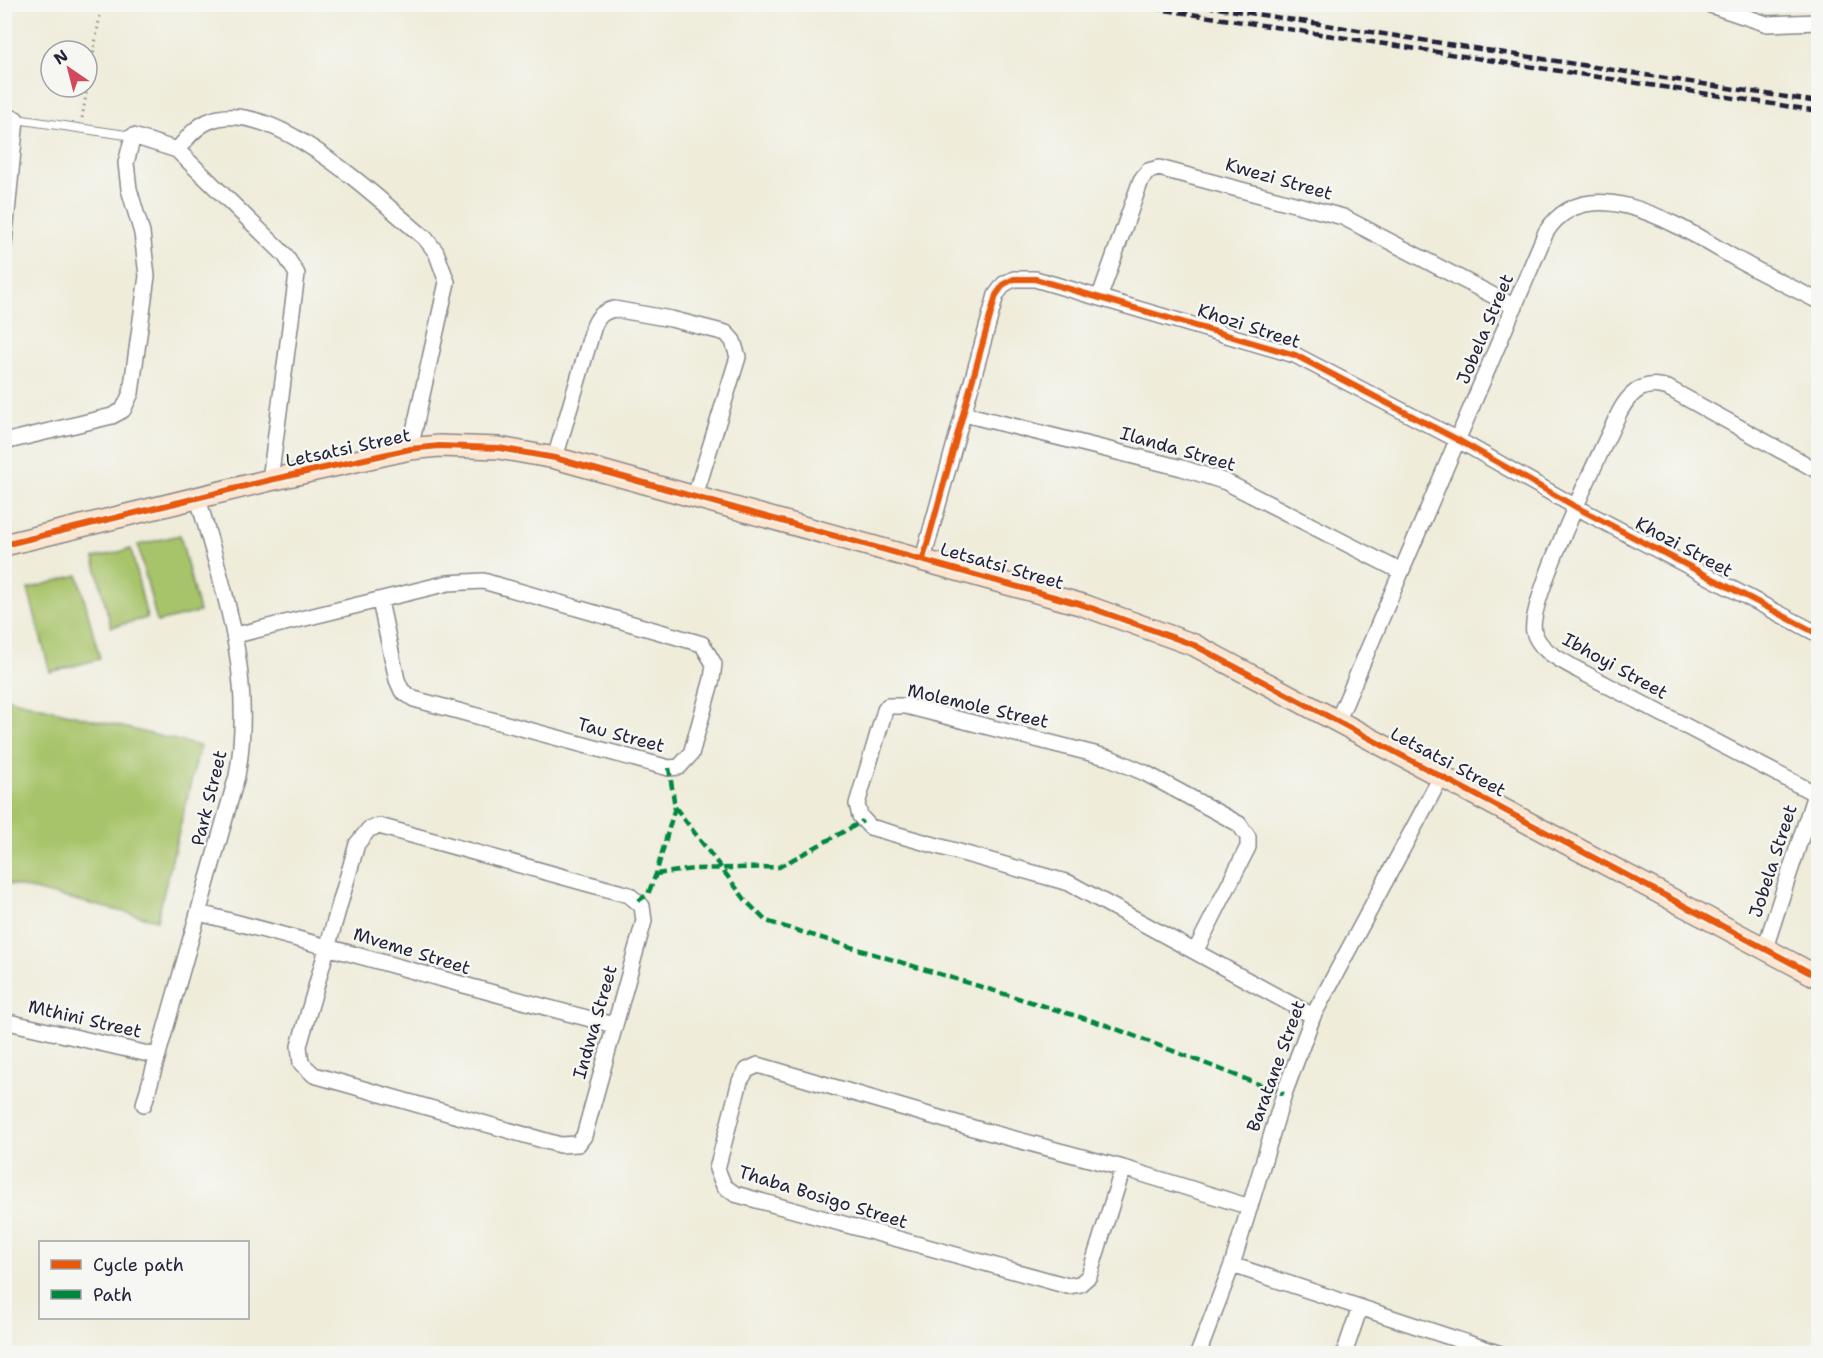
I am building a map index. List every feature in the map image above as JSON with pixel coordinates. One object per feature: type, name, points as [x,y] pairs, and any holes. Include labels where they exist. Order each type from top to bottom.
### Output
[{"type":"street","points":[[1715,6],[1767,24],[1818,22]]},
{"type":"street","points":[[177,150],[197,128],[208,121],[235,116],[254,119],[288,133],[317,151],[425,238],[436,252],[447,282],[410,449]]},
{"type":"street","points":[[4,244],[10,118]]},
{"type":"street","points":[[4,442],[112,416],[123,410],[129,400],[147,276],[142,233],[129,189],[126,163],[133,136],[177,150],[285,255],[297,274],[270,480]]},
{"type":"street","name":"Kwezi Street","points":[[1100,296],[1140,180],[1148,171],[1159,168],[1342,217],[1515,307]]},
{"type":"street","name":"Jobela Street","points":[[1338,720],[1400,571],[1460,441],[1550,225],[1576,207],[1601,203],[1626,206],[1663,217],[1744,263],[1818,301]]},
{"type":"street","name":"Khozi Street","points":[[923,559],[996,295],[1004,285],[1017,279],[1030,278],[1100,296],[1295,356],[1460,441],[1576,507],[1818,634]]},
{"type":"street","points":[[555,458],[593,328],[597,318],[605,311],[614,309],[671,319],[726,333],[733,341],[738,357],[695,496]]},
{"type":"street","name":"Ibhoyi Street","points":[[1817,790],[1578,670],[1540,645],[1533,631],[1533,613],[1576,507],[1624,403],[1633,393],[1649,385],[1668,388],[1818,471]]},
{"type":"street","name":"Ilanda Street","points":[[964,414],[1182,468],[1226,482],[1400,571]]},
{"type":"street","name":"Letsatsi Street","points":[[4,545],[270,480],[410,449],[439,446],[499,448],[555,458],[1083,604],[1163,633],[1224,660],[1818,977]]},
{"type":"street","name":"Park Street","points":[[144,1104],[240,759],[244,701],[236,635],[198,498]]},
{"type":"street","name":"Tau Street","points":[[236,635],[448,583],[483,581],[697,641],[710,653],[714,672],[688,759],[679,766],[669,768],[414,699],[402,691],[397,680],[380,601]]},
{"type":"street","name":"Molemole Street","points":[[1196,950],[1248,847],[1248,837],[1239,824],[1145,773],[1100,755],[906,706],[888,706],[858,795],[858,813],[867,824],[879,831],[1058,878],[1098,896],[1313,1016]]},
{"type":"street","name":"Baratane Street","points":[[1198,1353],[1232,1265],[1286,1086],[1313,1016],[1442,775]]},
{"type":"street","name":"Jobela Street","points":[[1765,948],[1817,790]]},
{"type":"street","name":"Indwa Street","points":[[373,827],[396,830],[629,895],[638,901],[643,911],[644,921],[584,1136],[573,1146],[560,1145],[308,1072],[301,1063],[298,1052],[327,946],[357,844],[373,827]]},
{"type":"street","name":"Mveme Street","points":[[199,913],[327,946],[479,991],[614,1025]]},
{"type":"street","name":"Mthini Street","points":[[4,1021],[157,1056]]},
{"type":"street","name":"Thaba Bosigo Street","points":[[1123,1168],[1089,1276],[1080,1284],[1068,1286],[735,1194],[724,1186],[717,1169],[740,1081],[747,1070],[758,1065],[974,1128],[1123,1168],[1250,1207]]},
{"type":"street","points":[[1232,1265],[1501,1353]]},
{"type":"street","points":[[1344,1353],[1360,1307]]},
{"type":"lane","points":[[10,118],[133,136]]},
{"type":"path","points":[[80,128],[102,4]]},
{"type":"green space","points":[[180,535],[199,612],[157,622],[138,545]]},
{"type":"green space","points":[[131,549],[147,618],[111,627],[94,558]]},
{"type":"green space","points":[[78,575],[100,659],[50,672],[28,589]]},
{"type":"green space","points":[[5,698],[200,746],[157,920],[5,883]]},
{"type":"railway","points":[[1126,4],[1818,111]]},
{"type":"railway","points":[[1192,4],[1818,102]]},
{"type":"marked path","points":[[638,901],[648,894],[656,874],[675,807],[669,768]]},
{"type":"marked path","points":[[675,807],[747,902],[766,921],[1106,1025],[1284,1094]]},
{"type":"marked path","points":[[656,874],[693,869],[779,867],[863,821]]},
{"type":"cycle path","points":[[923,559],[996,295],[1004,284],[1014,279],[1035,279],[1295,355],[1460,441],[1576,507],[1818,634]]},
{"type":"cycle path","points":[[4,545],[270,480],[410,449],[439,446],[499,448],[555,458],[1083,605],[1194,645],[1818,977]]}]
